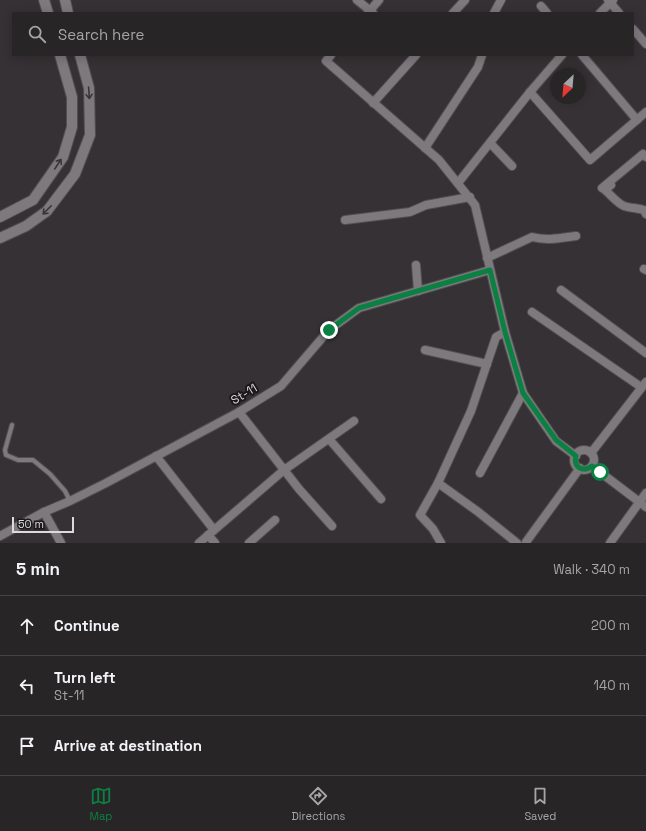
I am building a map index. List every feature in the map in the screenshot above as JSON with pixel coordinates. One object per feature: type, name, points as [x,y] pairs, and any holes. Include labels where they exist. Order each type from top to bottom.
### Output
[{"type":"street","points":[[44,0],[48,12]]},
{"type":"street","points":[[65,0],[68,12]]},
{"type":"street","points":[[357,0],[370,12],[379,0]]},
{"type":"street","points":[[454,12],[465,0]]},
{"type":"street","points":[[495,12],[501,0]]},
{"type":"street","points":[[601,12],[610,1],[618,12]]},
{"type":"street","points":[[542,6],[546,12]]},
{"type":"street","points":[[634,30],[646,44]]},
{"type":"street","points":[[0,217],[33,200],[63,157],[72,126],[72,97],[60,56]]},
{"type":"street","points":[[0,238],[26,226],[47,211],[75,174],[90,135],[89,88],[80,56]]},
{"type":"street","points":[[330,56],[326,61],[439,160],[476,205],[505,332],[523,393],[556,440],[576,456]]},
{"type":"street","points":[[374,103],[415,56]]},
{"type":"street","points":[[425,148],[478,67],[482,56]]},
{"type":"street","points":[[458,183],[530,92],[561,56]]},
{"type":"street","points":[[583,56],[637,120]]},
{"type":"street","points":[[530,92],[590,160],[646,112]]},
{"type":"street","points":[[490,143],[512,166]]},
{"type":"street","points":[[602,188],[643,154],[646,156]]},
{"type":"street","points":[[611,185],[605,190],[622,205],[645,210]]},
{"type":"street","points":[[345,220],[410,212],[426,205],[470,198]]},
{"type":"street","points":[[487,258],[532,237],[552,240],[576,236]]},
{"type":"street","points":[[416,265],[418,291]]},
{"type":"street","name":"St-11","points":[[0,536],[239,412],[281,386],[329,330],[359,308],[490,270]]},
{"type":"street","points":[[561,290],[646,353]]},
{"type":"street","points":[[532,312],[644,385],[591,453]]},
{"type":"street","points":[[441,543],[434,529],[420,515],[438,483],[471,411],[496,337],[505,332]]},
{"type":"street","points":[[425,350],[487,364]]},
{"type":"street","points":[[480,472],[523,393]]},
{"type":"street","points":[[239,412],[299,489],[332,526]]},
{"type":"street","points":[[199,543],[284,470],[354,421]]},
{"type":"street","points":[[329,439],[381,499]]},
{"type":"street","points":[[583,450],[589,451],[594,458],[592,466],[586,469],[580,468],[576,464],[576,456],[577,453],[583,450]]},
{"type":"street","points":[[156,456],[211,532],[215,543]]},
{"type":"street","points":[[592,466],[643,505]]},
{"type":"street","points":[[526,542],[580,468]]},
{"type":"street","points":[[438,483],[478,511],[517,543]]},
{"type":"street","points":[[610,543],[643,505],[646,493]]},
{"type":"street","points":[[44,512],[61,543]]},
{"type":"street","points":[[249,543],[275,520]]},
{"type":"lane","points":[[12,425],[5,450],[6,455],[18,460],[34,460],[50,474],[65,491],[70,501]]},
{"type":"route","points":[[329,330],[359,308],[490,270],[505,332],[523,393],[556,440],[576,456],[575,461],[577,466],[586,469],[592,466],[600,472]]}]
